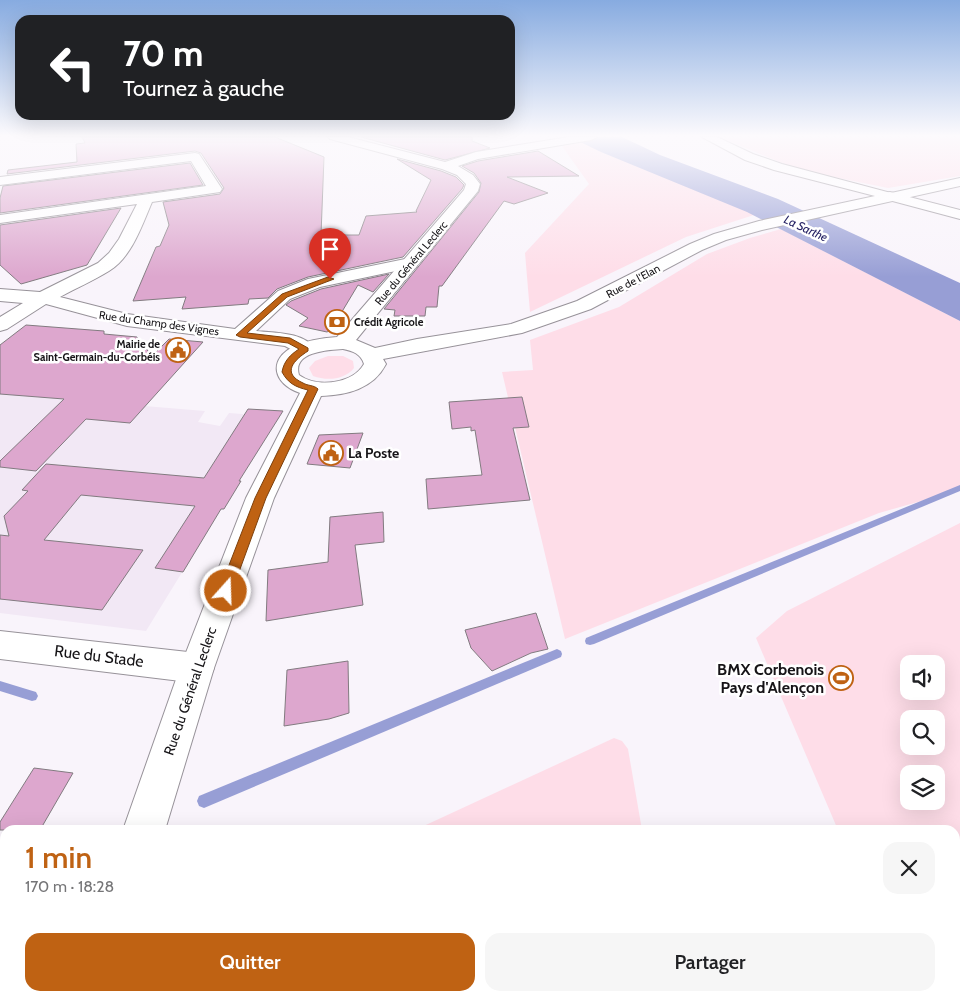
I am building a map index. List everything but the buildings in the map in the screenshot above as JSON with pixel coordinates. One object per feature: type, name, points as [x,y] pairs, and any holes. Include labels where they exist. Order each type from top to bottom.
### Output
[{"type":"street","points":[[0,219],[215,189],[212,184]]},
{"type":"street","name":"Rue du Général Leclerc","points":[[343,343],[471,191],[473,184]]},
{"type":"street","points":[[843,184],[960,216]]},
{"type":"street","name":"Rue de l'Elan","points":[[372,355],[417,345],[515,329],[557,316],[609,294],[696,246],[758,226],[951,184]]},
{"type":"street","points":[[0,325],[42,298],[89,275],[115,257],[127,240],[146,200]]},
{"type":"street","points":[[240,335],[284,295],[314,283],[410,262]]},
{"type":"street","points":[[0,295],[15,298],[42,298]]},
{"type":"street","name":"Rue du Champ des Vignes","points":[[42,298],[74,305],[96,314],[129,320],[290,340],[305,350]]},
{"type":"street","points":[[343,343],[361,347],[372,355],[375,364],[370,373],[356,383],[335,388],[313,389],[300,385],[291,379],[287,372],[288,364],[295,356],[305,350],[324,344],[343,343]]},
{"type":"street","name":"Rue du Général Leclerc","points":[[146,825],[197,668],[260,498],[313,389]]},
{"type":"street","name":"Rue du Stade","points":[[0,645],[197,668]]},
{"type":"shaded area","points":[[589,184],[688,184],[760,213],[686,237],[530,312],[525,253]]},
{"type":"shaded area","points":[[867,184],[914,184],[888,188]]},
{"type":"shaded area","points":[[781,229],[960,321],[960,490],[879,513],[565,639],[502,372],[533,370],[530,340],[619,307],[707,254]]},
{"type":"shaded area","points":[[140,340],[146,348],[138,355],[132,405],[205,411],[198,422],[220,426],[229,413],[255,415],[259,409],[283,411],[239,480],[241,481],[224,509],[221,509],[146,631],[0,613],[0,380]]},
{"type":"shaded area","points":[[328,356],[343,356],[353,361],[354,368],[345,375],[335,378],[324,379],[313,376],[309,368],[315,361]]},
{"type":"shaded area","name":"BMX Corbenois Pays d'Alençon","points":[[960,523],[960,825],[836,825],[756,638],[787,611]]},
{"type":"shaded area","points":[[614,738],[622,741],[628,749],[641,825],[426,825]]},
{"type":"water","name":"La Sarthe","points":[[678,184],[737,184],[778,199],[960,283],[960,321],[747,212]]},
{"type":"waterway","points":[[590,641],[960,488]]},
{"type":"waterway","points":[[204,801],[557,654]]},
{"type":"waterway","points":[[0,686],[32,696]]},
{"type":"place","name":"Crédit Agricole","points":[[337,322]]},
{"type":"place","name":"Mairie de Saint-Germain-du-Corbéis","points":[[178,350]]},
{"type":"place","name":"La Poste","points":[[331,453]]},
{"type":"place","name":"BMX Corbenois Pays d'Alençon","points":[[841,678]]},
{"type":"route","points":[[226,591],[260,498],[313,389],[300,385],[291,379],[287,372],[288,364],[295,356],[305,350],[290,340],[240,335],[284,295],[330,279]]}]
